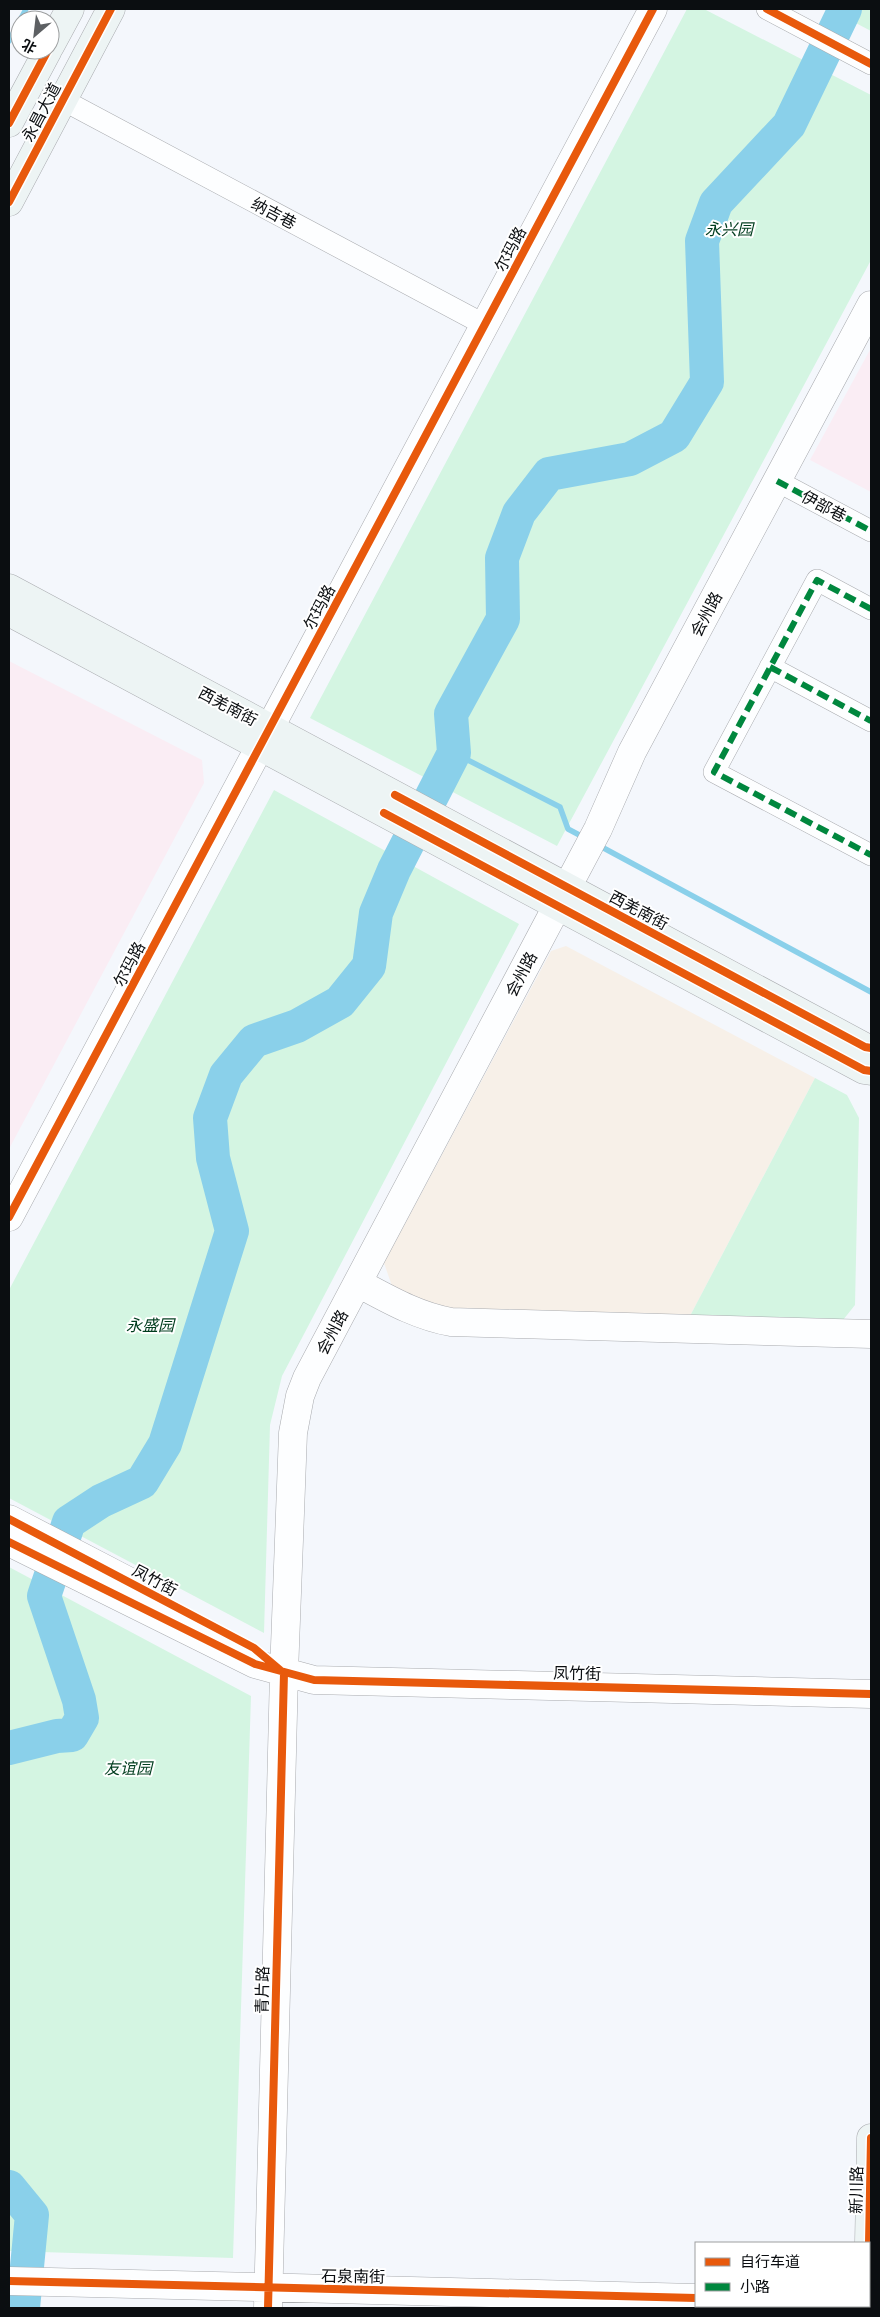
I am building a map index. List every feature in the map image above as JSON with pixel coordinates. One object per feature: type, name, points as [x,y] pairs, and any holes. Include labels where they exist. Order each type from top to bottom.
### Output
[{"type":"main road","points":[[60,28],[70,9]]},
{"type":"main road","name":"永昌大道","points":[[9,202],[111,9]]},
{"type":"main road","name":"永昌大道","points":[[9,123],[43,60]]},
{"type":"main road","name":"西羌南街","points":[[9,588],[266,737],[562,896],[864,1070],[871,1071]]},
{"type":"main road","name":"西羌南街","points":[[9,612],[266,737]]},
{"type":"main road","name":"西羌南街","points":[[562,896],[871,1048]]},
{"type":"main road","name":"新川路","points":[[868,2242],[871,2138]]},
{"type":"street","name":"尔玛路","points":[[9,1217],[653,9]]},
{"type":"street","points":[[767,9],[863,60]]},
{"type":"street","name":"纳吉巷","points":[[63,100],[485,325]]},
{"type":"street","name":"会州路","points":[[284,1673],[295,1413],[307,1378],[598,829],[632,752],[871,305]]},
{"type":"street","name":"伊部巷","points":[[777,481],[871,531]]},
{"type":"street","points":[[871,609],[817,580],[714,772],[871,855]]},
{"type":"street","points":[[770,667],[871,721]]},
{"type":"street","points":[[358,1283],[409,1310],[429,1318],[451,1322],[871,1334]]},
{"type":"street","name":"凤竹街","points":[[9,1519],[27,1544],[254,1648],[284,1673],[314,1680],[871,1694]]},
{"type":"street","name":"青片路","points":[[268,2298],[284,1673]]},
{"type":"street","name":"石泉南街","points":[[9,2281],[90,2283],[268,2298],[695,2298]]},
{"type":"shaded area","points":[[871,348],[871,492],[810,460]]},
{"type":"shaded area","points":[[9,661],[202,760],[204,783],[9,1149]]},
{"type":"shaded area","points":[[566,946],[815,1078],[690,1316],[447,1309],[421,1300],[392,1286],[384,1263],[551,951]]},
{"type":"green space","name":"永兴园","points":[[687,9],[704,9],[871,95],[871,260],[557,846],[310,718]]},
{"type":"green space","points":[[829,9],[871,9],[871,31]]},
{"type":"green space","name":"永盛园","points":[[274,790],[519,924],[282,1376],[270,1425],[264,1633],[9,1498],[9,1290]]},
{"type":"green space","points":[[815,1078],[847,1095],[859,1118],[855,1305],[843,1320],[690,1316]]},
{"type":"green space","name":"友谊园","points":[[9,1567],[251,1696],[233,2258],[9,2251]]},
{"type":"waterway","points":[[9,41],[26,9]]},
{"type":"waterway","points":[[9,1748],[57,1736],[72,1735],[82,1718],[79,1700],[44,1596],[69,1522],[101,1501],[142,1482],[165,1444],[232,1231],[213,1158],[210,1118],[226,1075],[254,1041],[297,1026],[340,1002],[369,966],[376,913],[394,870],[454,753],[451,714],[503,619],[502,558],[519,513],[549,474],[630,459],[674,436],[707,382],[702,241],[716,203],[789,125],[845,9]]},
{"type":"waterway","points":[[454,753],[560,807],[568,829],[585,838]]},
{"type":"waterway","points":[[598,845],[871,992]]},
{"type":"waterway","points":[[9,2187],[32,2215],[23,2308]]},
{"type":"marked path","points":[[777,481],[871,531]]},
{"type":"marked path","points":[[871,609],[817,580],[714,772],[871,855]]},
{"type":"marked path","points":[[770,667],[871,721]]},
{"type":"cycle path","points":[[9,202],[111,9]]},
{"type":"cycle path","points":[[9,1217],[653,9]]},
{"type":"cycle path","points":[[767,9],[871,64]]},
{"type":"cycle path","points":[[9,123],[43,60]]},
{"type":"cycle path","points":[[395,795],[865,1047],[871,1048]]},
{"type":"cycle path","points":[[384,813],[864,1070],[871,1071]]},
{"type":"cycle path","points":[[9,1519],[254,1648],[280,1670]]},
{"type":"cycle path","points":[[9,1542],[255,1664],[314,1680],[871,1694]]},
{"type":"cycle path","points":[[268,2308],[284,1673]]},
{"type":"cycle path","points":[[869,2242],[871,2138]]},
{"type":"cycle path","points":[[9,2281],[695,2298]]}]
